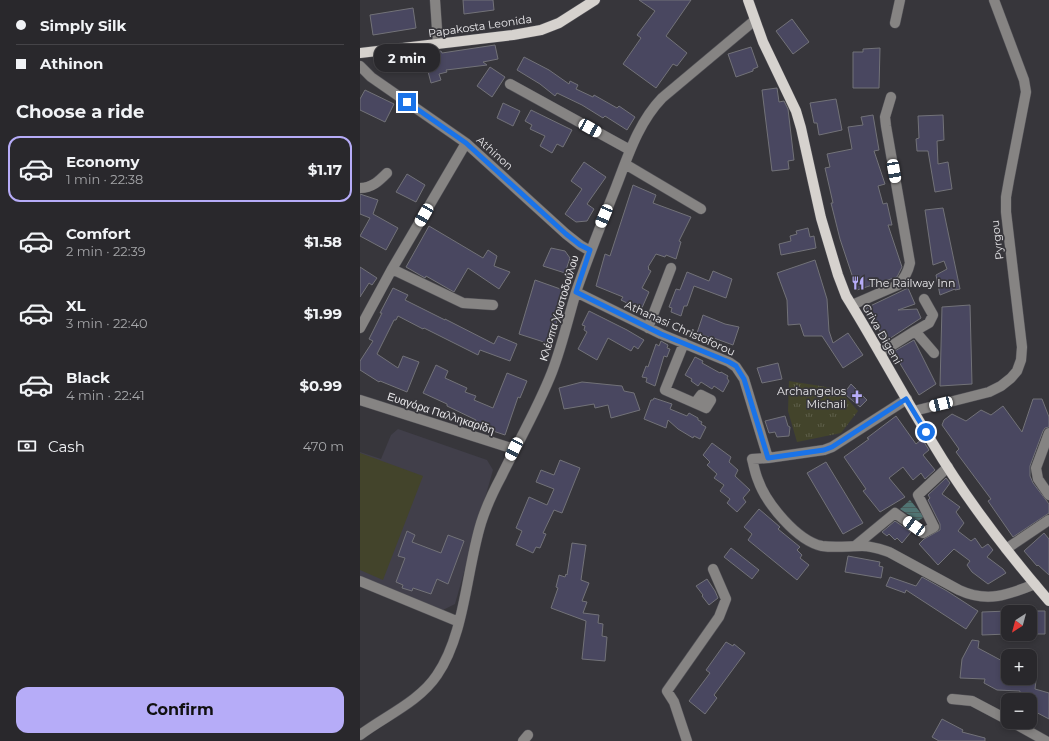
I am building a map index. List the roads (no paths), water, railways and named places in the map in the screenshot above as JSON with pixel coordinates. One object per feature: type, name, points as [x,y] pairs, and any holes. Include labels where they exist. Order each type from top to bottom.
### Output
[{"type":"main road","name":"Papakosta Leonida","points":[[360,52],[513,35],[541,30],[559,23],[595,0]]},
{"type":"main road","name":"Griva Digeni","points":[[748,0],[763,42],[796,111],[821,218],[832,257],[841,283],[852,305],[906,399],[978,512],[1006,549],[1049,600]]},
{"type":"street","points":[[435,0],[438,44]]},
{"type":"street","points":[[895,23],[900,0]]},
{"type":"street","name":"Pyrgou","points":[[914,411],[989,392],[1001,386],[1011,378],[1017,371],[1021,360],[1022,347],[1008,231],[1006,197],[1026,92],[1024,80],[994,0]]},
{"type":"street","name":"Κλέοπα Χριστοδούλου","points":[[360,735],[412,700],[431,683],[446,661],[455,640],[481,522],[489,502],[543,392],[552,370],[590,250],[630,150],[645,119],[652,108],[662,98],[755,20]]},
{"type":"street","name":"Athinon","points":[[360,66],[371,77],[466,143],[566,234],[580,245],[590,250]]},
{"type":"street","points":[[510,84],[630,150]]},
{"type":"street","points":[[852,305],[898,285],[904,280],[908,273],[910,263],[886,126],[885,117],[891,97]]},
{"type":"street","points":[[360,328],[363,316],[466,143]]},
{"type":"street","points":[[625,164],[701,208]]},
{"type":"street","points":[[360,188],[371,186],[387,173]]},
{"type":"street","points":[[648,328],[671,268]]},
{"type":"street","points":[[392,269],[463,302],[493,305]]},
{"type":"street","name":"Athanasi Christoforou","points":[[576,292],[648,328],[736,366],[744,379],[768,458]]},
{"type":"street","points":[[880,353],[929,323],[933,315],[924,299]]},
{"type":"street","points":[[915,331],[934,353]]},
{"type":"street","points":[[684,343],[665,390],[696,403]]},
{"type":"street","points":[[906,399],[832,447],[824,450],[752,459],[757,479],[764,494],[797,532],[816,544],[824,546],[877,548],[889,552],[959,590],[978,597],[987,598],[1007,594],[1035,584]]},
{"type":"street","name":"Ευαγόρα Παλληκαρίδη","points":[[360,400],[514,449]]},
{"type":"street","points":[[1049,433],[1036,468],[1038,479],[1049,495]]},
{"type":"street","points":[[855,546],[895,513],[923,533],[934,527],[918,495],[948,467]]},
{"type":"street","points":[[1006,549],[1049,520]]},
{"type":"street","points":[[687,741],[674,702],[667,691],[719,618],[726,599],[713,569]]},
{"type":"street","points":[[360,581],[459,622]]},
{"type":"street","points":[[952,699],[972,701],[1001,716]]},
{"type":"street","points":[[1025,729],[1046,741]]},
{"type":"place","name":"The Railway Inn","points":[[858,283]]},
{"type":"place","name":"Archangelos Michail","points":[[857,397]]}]
